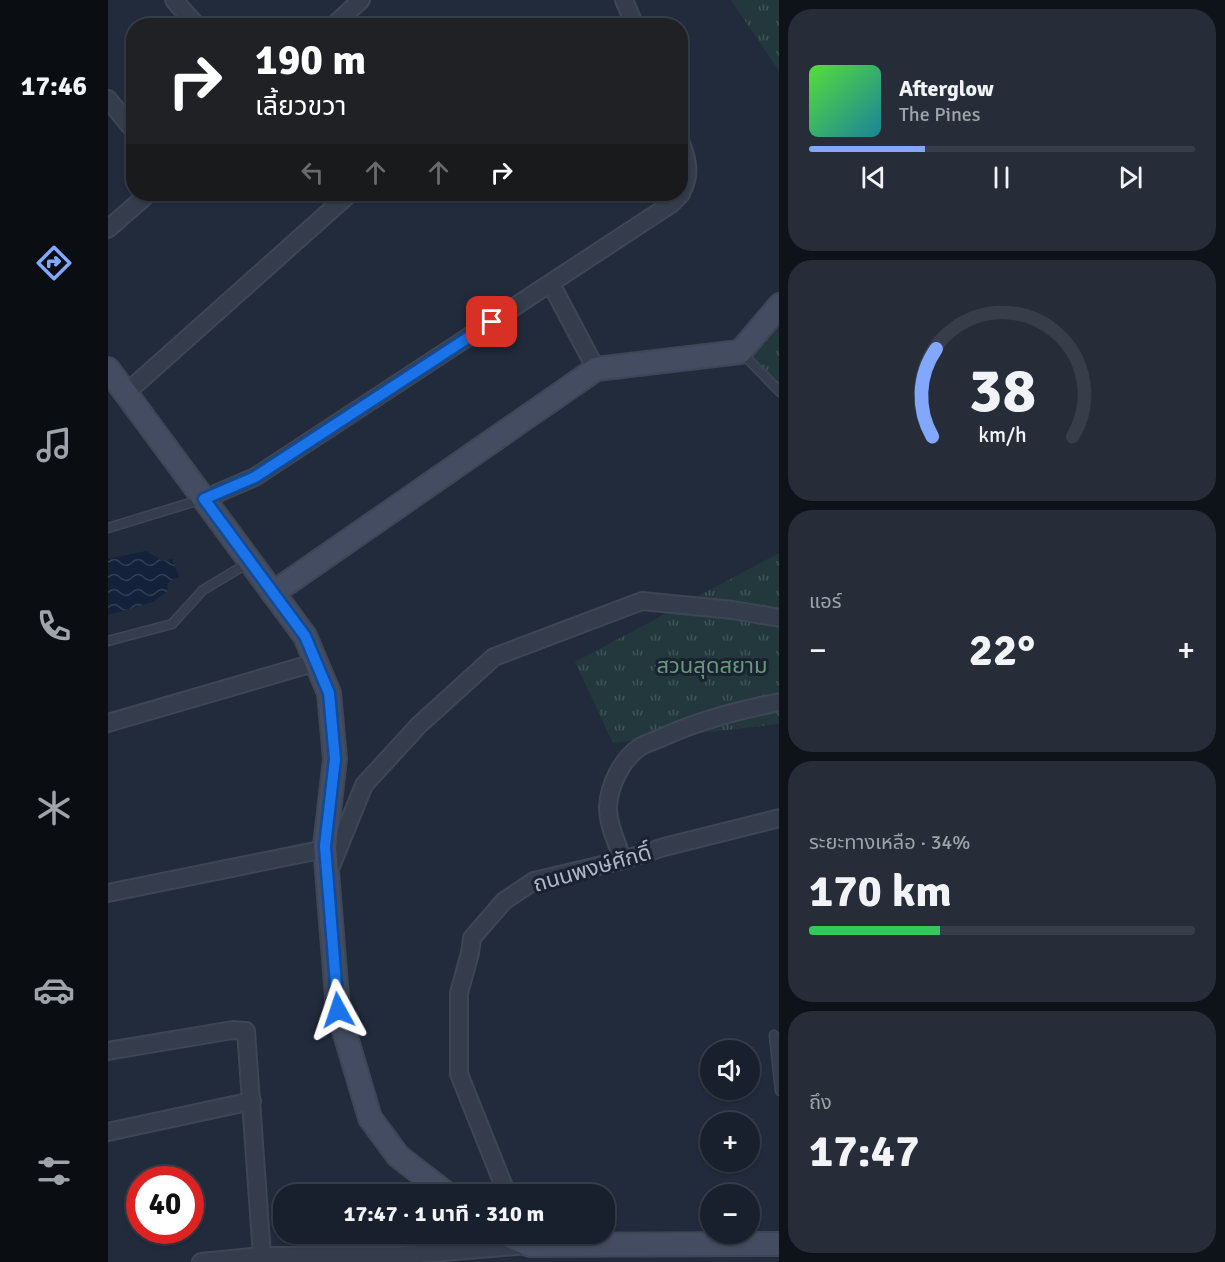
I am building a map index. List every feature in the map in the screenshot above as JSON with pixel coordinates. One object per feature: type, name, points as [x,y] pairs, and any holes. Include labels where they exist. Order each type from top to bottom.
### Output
[{"type":"street","points":[[174,0],[190,18]]},
{"type":"street","points":[[624,0],[631,18]]},
{"type":"street","points":[[340,18],[352,3]]},
{"type":"street","points":[[108,99],[126,121]]},
{"type":"street","points":[[108,229],[140,201]]},
{"type":"street","points":[[126,393],[347,201]]},
{"type":"street","points":[[204,499],[255,477],[674,201]]},
{"type":"street","points":[[551,284],[596,369]]},
{"type":"street","points":[[273,593],[596,369],[740,352],[779,306]]},
{"type":"street","points":[[108,369],[305,636],[317,662],[329,693],[335,759],[325,849],[338,1010],[370,1118],[398,1156],[434,1184]]},
{"type":"street","points":[[327,877],[364,785],[419,725],[494,657],[642,601],[733,610],[779,618]]},
{"type":"street","points":[[108,723],[317,662]]},
{"type":"street","points":[[623,860],[611,826],[608,807],[612,786],[621,766],[639,747],[677,730],[731,712],[779,702]]},
{"type":"street","name":"ถนนพงษ์ศักดิ์","points":[[503,1184],[459,1074],[459,993],[472,938],[504,901],[534,881],[779,818]]},
{"type":"street","points":[[108,893],[325,849]]},
{"type":"street","points":[[108,1051],[233,1030],[246,1031],[262,1256]]},
{"type":"street","points":[[108,1132],[252,1101]]},
{"type":"street","points":[[615,1241],[779,1244]]},
{"type":"street","points":[[201,1262],[262,1256],[394,1256],[488,1244]]},
{"type":"lane","points":[[740,352],[779,391]]},
{"type":"lane","points":[[108,528],[204,499]]},
{"type":"lane","points":[[108,641],[172,624],[203,590],[250,562]]},
{"type":"lane","points":[[774,1035],[779,1081]]},
{"type":"green space","points":[[731,0],[779,0],[779,71]]},
{"type":"green space","points":[[779,305],[779,384],[740,352]]},
{"type":"green space","name":"สวนสุดสยาม","points":[[779,553],[779,724],[613,743],[575,662]]},
{"type":"water","points":[[146,551],[163,561],[172,559],[179,577],[168,582],[167,592],[153,602],[108,615],[108,559]]},
{"type":"route","points":[[338,1010],[325,846],[335,759],[329,693],[305,636],[204,499],[255,477],[492,322]]}]
